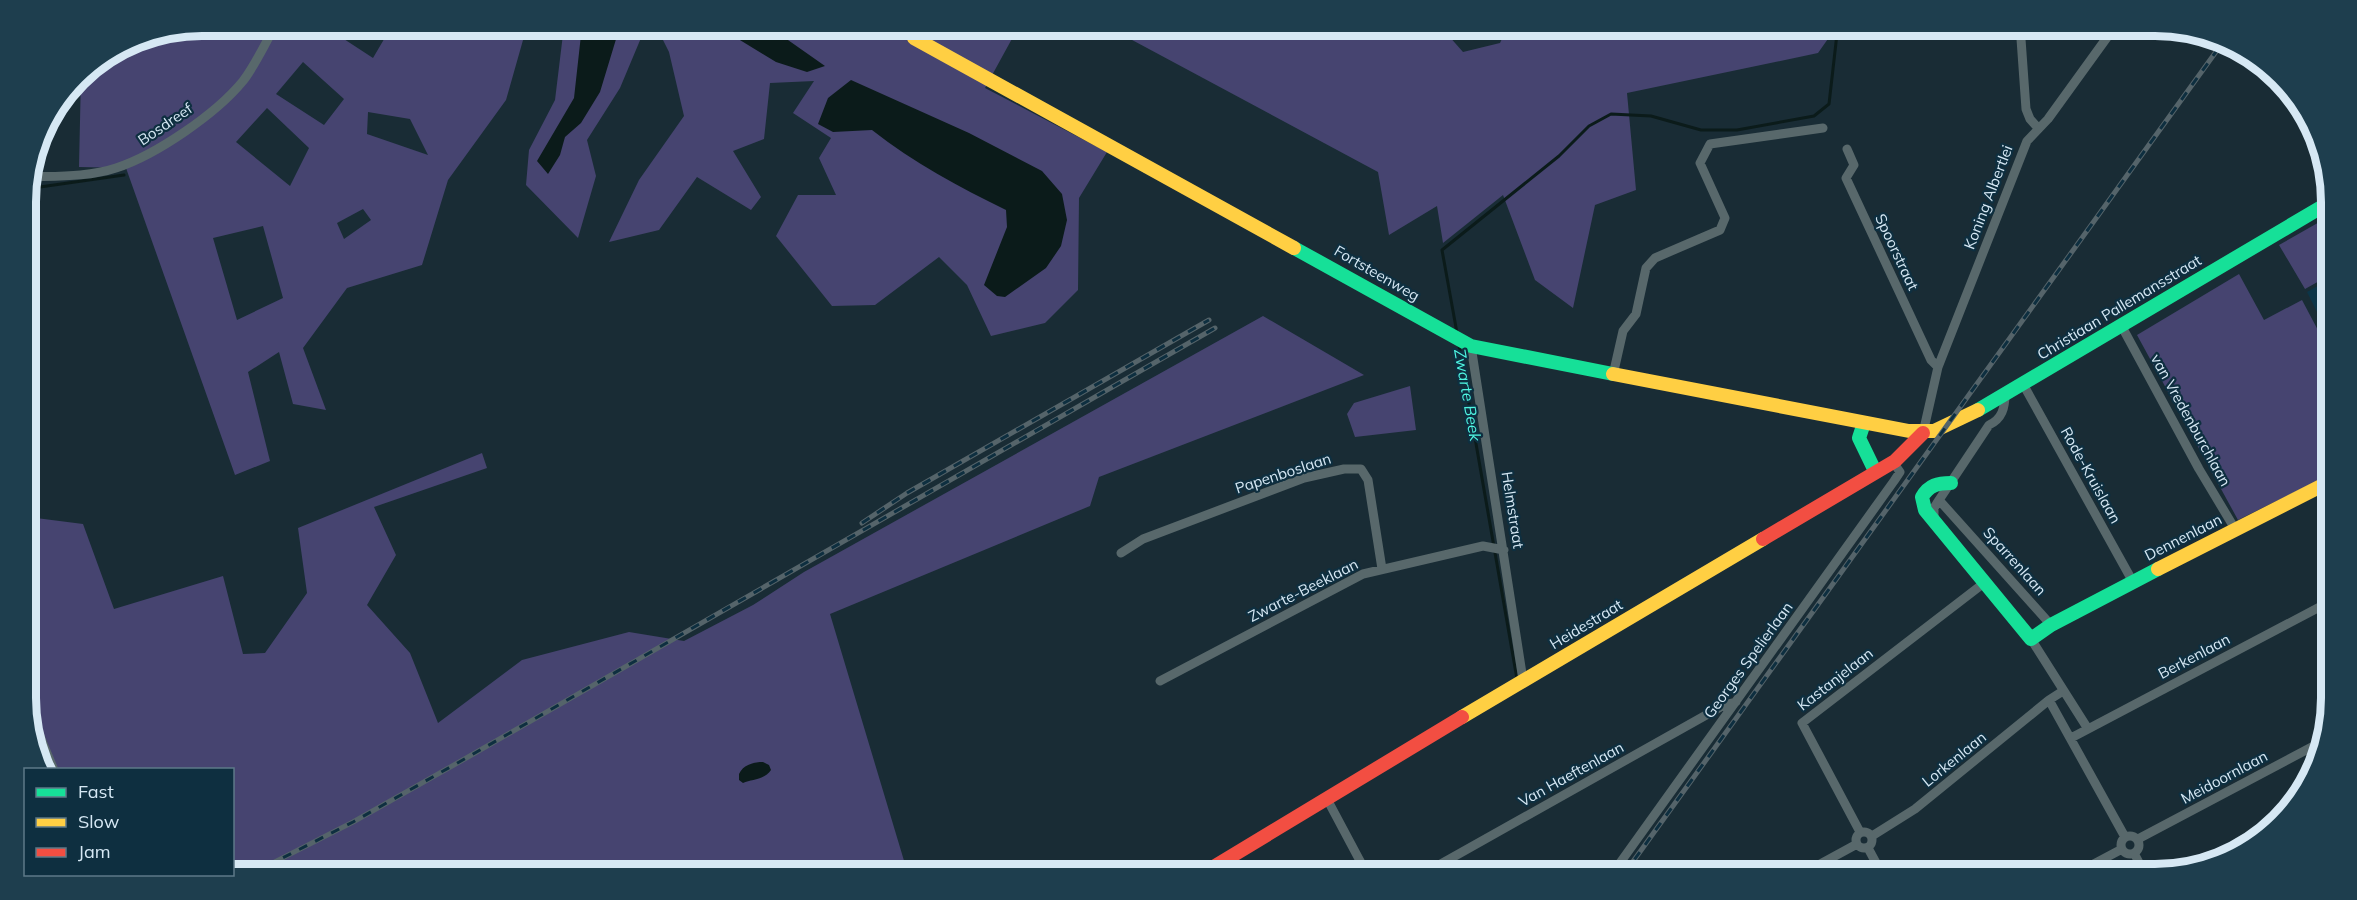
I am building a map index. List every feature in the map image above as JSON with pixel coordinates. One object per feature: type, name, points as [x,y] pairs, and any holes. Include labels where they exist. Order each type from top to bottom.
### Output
[{"type":"street","name":"Bosdreef","points":[[38,176],[95,173],[115,169],[142,157],[184,130],[223,100],[243,80],[270,36]]},
{"type":"street","points":[[2021,36],[2026,108],[2030,119],[2038,128]]},
{"type":"street","name":"Koning Albertlei","points":[[1938,366],[2027,141],[2048,119],[2109,36]]},
{"type":"street","name":"Fortsteenweg","points":[[914,38],[1471,346],[1923,433]]},
{"type":"street","points":[[1613,375],[1623,331],[1636,314],[1646,268],[1655,258],[1720,230],[1725,218],[1700,163],[1710,144],[1823,128]]},
{"type":"street","name":"Spoorstraat","points":[[1847,149],[1854,165],[1846,178],[1931,360],[1938,366]]},
{"type":"street","name":"Christiaan Pallemansstraat","points":[[1923,433],[1940,429],[1985,406],[2321,207]]},
{"type":"street","name":"van Vredenburchlaan","points":[[2121,325],[2199,469],[2235,529]]},
{"type":"street","name":"Helmstraat","points":[[1471,346],[1523,680]]},
{"type":"street","name":"Heidestraat","points":[[1219,864],[1523,680],[1902,456],[1923,433],[1938,366]]},
{"type":"street","name":"Rode-Kruislaan","points":[[2023,384],[2133,582]]},
{"type":"street","points":[[1934,519],[1934,508],[1939,500],[1989,426],[1996,422],[2004,410],[2005,394]]},
{"type":"street","points":[[1985,406],[1989,426]]},
{"type":"street","points":[[1864,423],[1859,438],[1863,451],[1875,471]]},
{"type":"street","name":"Georges Spelierlaan","points":[[1619,864],[1894,481],[1899,472],[1893,462]]},
{"type":"street","name":"Papenboslaan","points":[[1121,553],[1143,538],[1304,478],[1352,468],[1361,469],[1368,480],[1382,569]]},
{"type":"street","points":[[1951,483],[1930,486],[1922,497],[1925,510],[2031,639],[2088,729]]},
{"type":"street","name":"Dennenlaan","points":[[2051,625],[2321,486]]},
{"type":"street","name":"Sparrenlaan","points":[[1939,500],[2051,625]]},
{"type":"street","name":"Zwarte-Beeklaan","points":[[1160,681],[1363,574],[1483,546],[1504,550]]},
{"type":"street","name":"Kastanjelaan","points":[[1860,832],[1802,723],[1984,583]]},
{"type":"street","name":"Berkenlaan","points":[[2071,738],[2321,606]]},
{"type":"street","points":[[2031,639],[2051,625]]},
{"type":"street","points":[[2063,691],[2049,700],[2125,837]]},
{"type":"street","name":"Lorkenlaan","points":[[1872,836],[1915,809],[2049,700]]},
{"type":"street","name":"Van Haeftenlaan","points":[[1441,864],[1724,705],[1736,702]]},
{"type":"street","points":[[42,741],[53,768]]},
{"type":"street","name":"Meidoornlaan","points":[[2138,839],[2314,746]]},
{"type":"street","points":[[1327,800],[1362,864]]},
{"type":"street","points":[[1867,831],[1872,836],[1872,844],[1868,848],[1861,848],[1857,844],[1856,836],[1860,832],[1867,831]]},
{"type":"street","points":[[2131,835],[2138,839],[2139,847],[2134,853],[2127,854],[2122,849],[2121,842],[2125,837],[2131,835]]},
{"type":"street","points":[[1820,864],[1857,844]]},
{"type":"street","points":[[1868,848],[1877,864]]},
{"type":"street","points":[[2094,864],[2122,849]]},
{"type":"street","points":[[2134,853],[2140,864]]},
{"type":"shaded area","points":[[339,36],[373,58],[386,36],[524,36],[506,100],[448,180],[422,265],[347,288],[303,348],[326,410],[293,404],[279,352],[248,372],[270,461],[235,475],[126,168],[79,167],[81,90],[92,77],[119,58],[148,45],[180,37]],"holes":[[[303,62],[344,99],[324,125],[276,94]],[[267,108],[309,148],[290,186],[236,142]],[[368,112],[410,119],[428,155],[367,134]],[[363,209],[371,220],[344,239],[337,223]],[[263,226],[283,298],[237,320],[213,238]]]},
{"type":"shaded area","points":[[563,36],[642,36],[620,88],[587,140],[596,176],[578,238],[526,185],[529,150],[555,100]]},
{"type":"shaded area","points":[[581,36],[617,36],[600,92],[581,123],[565,137],[560,155],[548,174],[537,161],[574,98]]},
{"type":"shaded area","points":[[661,36],[1014,36],[985,88],[1107,152],[1079,198],[1078,290],[1045,323],[991,336],[967,285],[939,257],[875,305],[832,306],[776,236],[798,195],[836,195],[819,158],[831,138],[793,113],[814,81],[770,83],[764,139],[733,151],[761,197],[751,210],[697,177],[659,230],[609,242],[639,180],[684,116],[669,52]]},
{"type":"shaded area","points":[[733,36],[782,36],[825,66],[807,72],[776,62]]},
{"type":"shaded area","points":[[1125,36],[1449,36],[1463,52],[1500,43],[1503,36],[1830,36],[1818,53],[1627,93],[1636,190],[1595,205],[1573,308],[1535,280],[1503,195],[1443,243],[1437,206],[1389,235],[1378,172]]},
{"type":"shaded area","points":[[851,80],[969,133],[1042,171],[1062,194],[1067,220],[1061,246],[1046,268],[1005,297],[997,296],[984,285],[1007,227],[1006,210],[937,174],[872,130],[833,132],[818,124],[828,98]]},
{"type":"shaded area","points":[[2321,221],[2321,280],[2305,289],[2279,245]]},
{"type":"shaded area","points":[[2239,274],[2264,320],[2302,300],[2321,336],[2321,479],[2238,520],[2137,335]]},
{"type":"shaded area","points":[[2321,284],[2321,320],[2307,292]]},
{"type":"shaded area","points":[[1263,316],[1364,375],[1099,477],[1090,506],[830,614],[905,864],[234,864],[234,768],[51,768],[39,731],[36,698],[36,518],[83,524],[114,609],[223,576],[243,654],[265,653],[307,593],[298,528],[482,453],[487,468],[374,507],[396,555],[367,605],[410,653],[438,723],[522,660],[629,632],[684,641],[753,605],[804,572]]},
{"type":"shaded area","points":[[1410,386],[1416,430],[1355,437],[1347,414],[1354,403]]},
{"type":"shaded area","points":[[763,762],[769,765],[771,770],[765,776],[743,783],[739,780],[739,774],[746,766]]},
{"type":"waterway","name":"Zwarte Beek","points":[[1457,333],[1442,250],[1559,156],[1589,126],[1611,114],[1651,116],[1701,130],[1737,130],[1814,116],[1829,104],[1837,36]]},
{"type":"waterway","points":[[36,188],[124,175]]},
{"type":"waterway","name":"Zwarte Beek","points":[[1459,346],[1517,679]]},
{"type":"railway","points":[[1631,864],[2218,49]]},
{"type":"railway","points":[[862,523],[907,493],[1209,320]]},
{"type":"railway","points":[[271,864],[353,822],[468,757],[1215,328]]},
{"type":"traffic: fast","points":[[1978,410],[2321,207]]},
{"type":"traffic: fast","points":[[1294,248],[1471,346],[1613,374]]},
{"type":"traffic: fast","points":[[1864,423],[1859,438],[1875,471]]},
{"type":"traffic: fast","points":[[1951,483],[1938,484],[1928,490],[1922,497],[1925,510],[2031,639],[2051,625],[2158,569]]},
{"type":"traffic: slow","points":[[914,38],[1294,248]]},
{"type":"traffic: slow","points":[[1613,374],[1909,431],[1934,431],[1978,410]]},
{"type":"traffic: slow","points":[[2158,569],[2321,486]]},
{"type":"traffic: slow","points":[[1462,717],[1763,539]]},
{"type":"traffic: jam","points":[[1763,539],[1895,461],[1923,433]]},
{"type":"traffic: jam","points":[[1219,864],[1462,717]]}]
